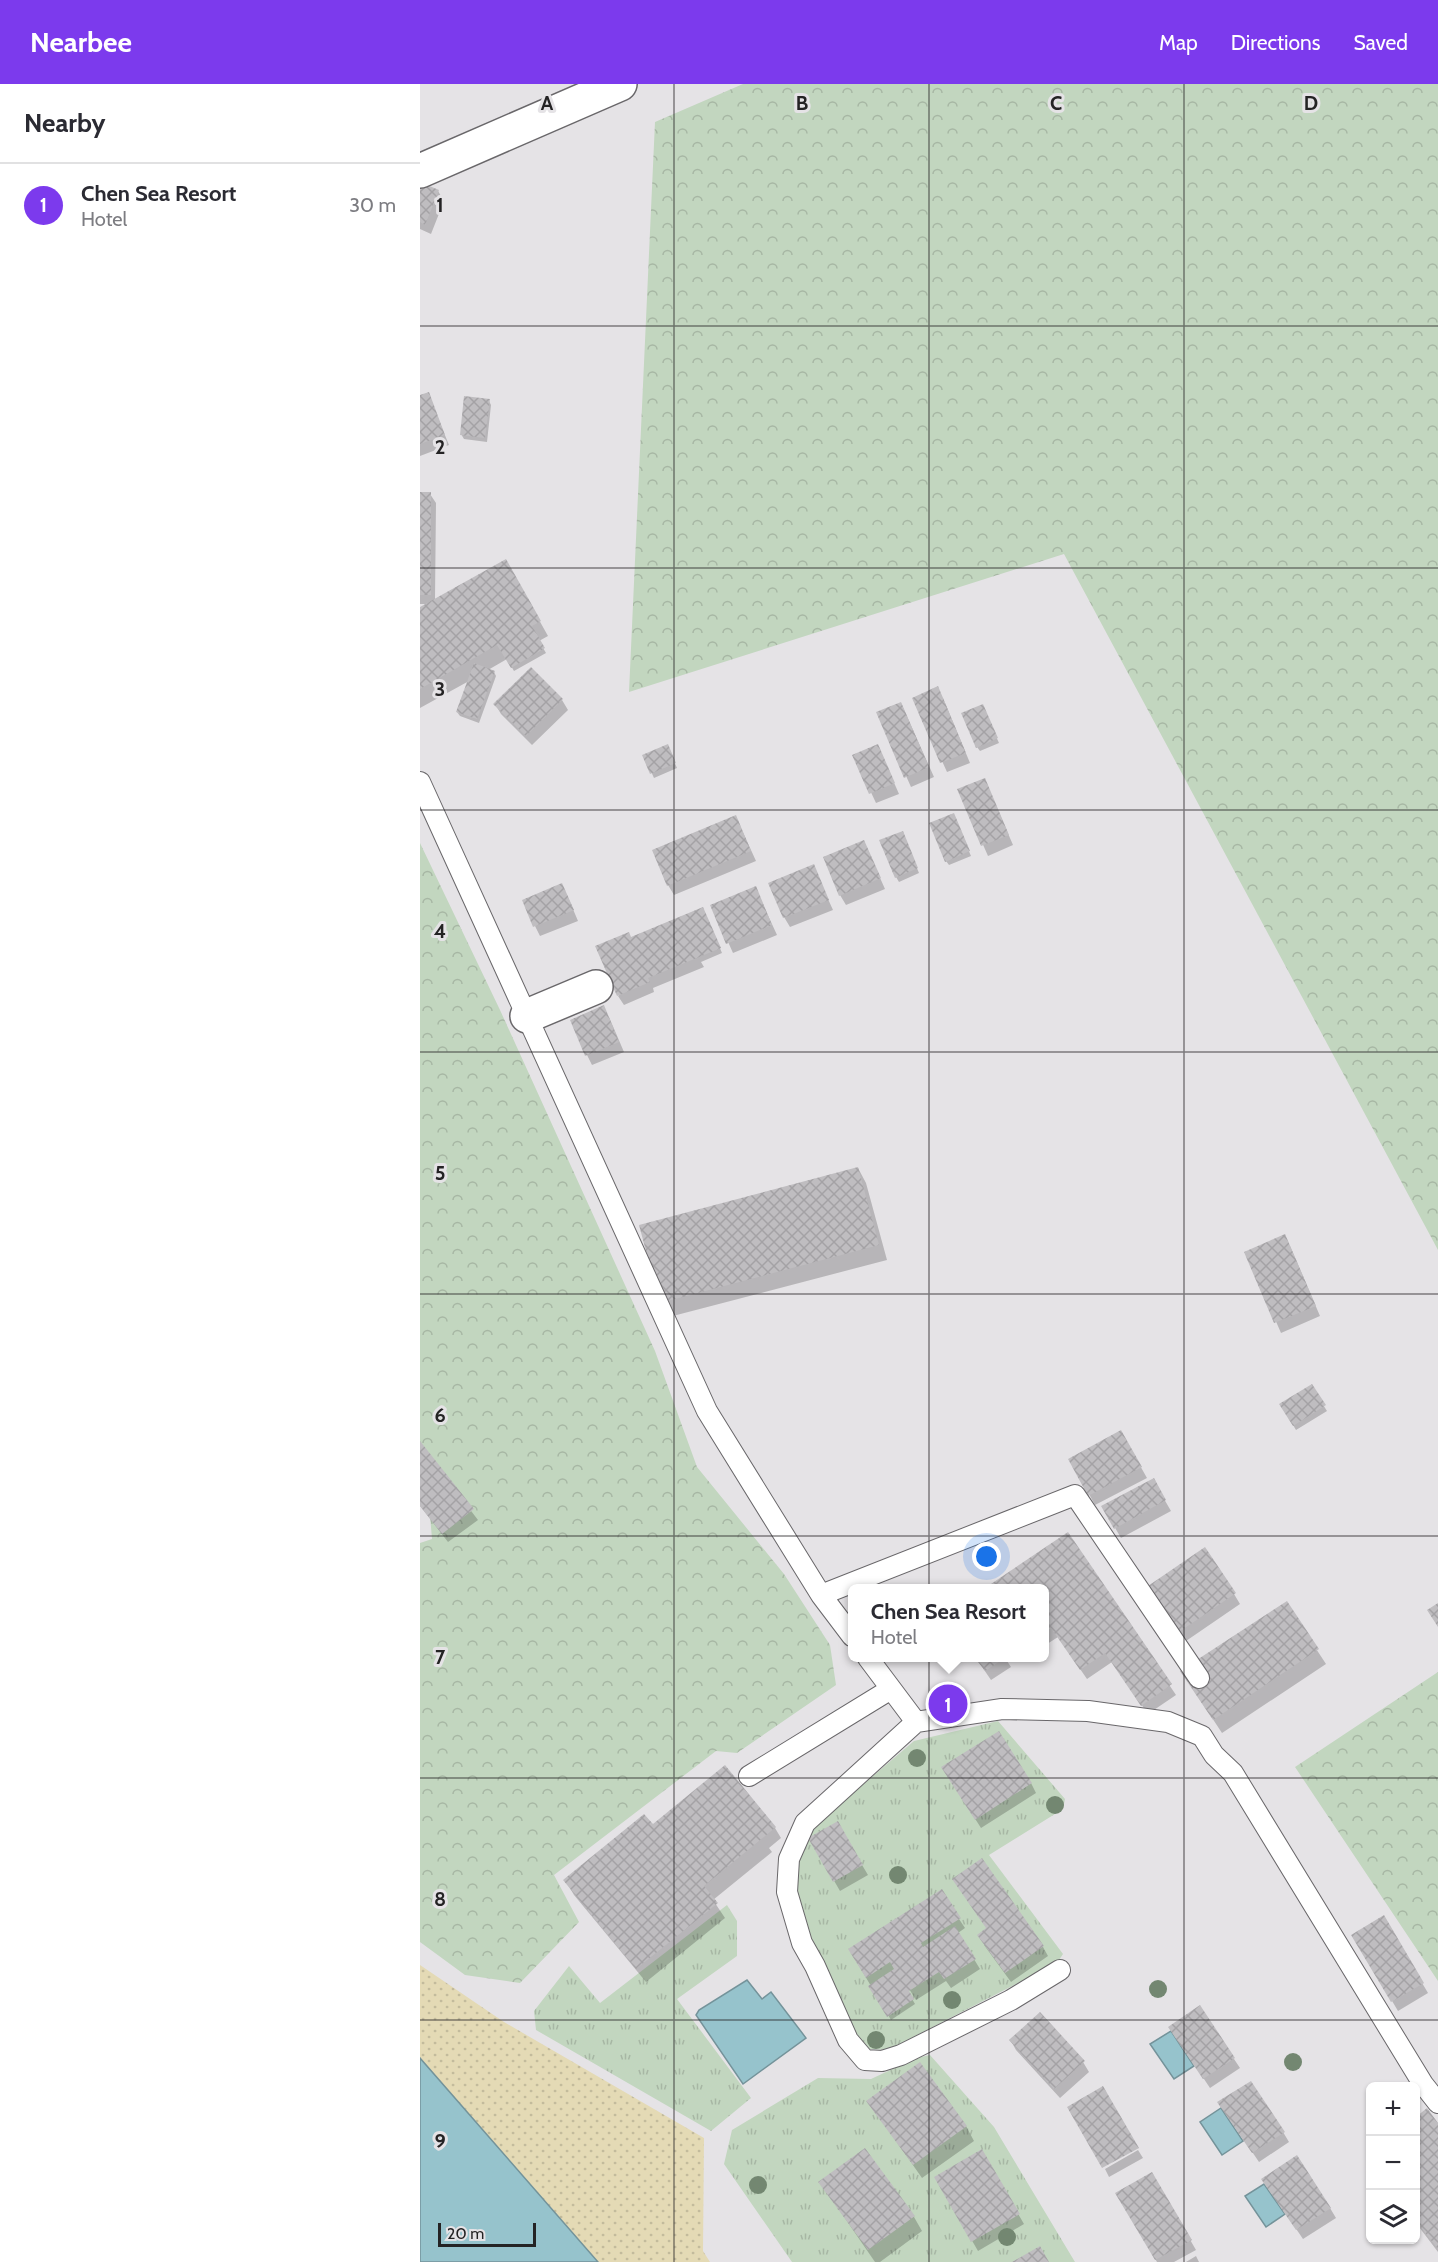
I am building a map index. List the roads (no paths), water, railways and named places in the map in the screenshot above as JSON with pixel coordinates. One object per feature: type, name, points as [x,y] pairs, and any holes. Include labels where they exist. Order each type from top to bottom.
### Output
[{"type":"street","points":[[420,171],[620,84]]},
{"type":"street","points":[[527,1016],[596,987]]},
{"type":"lane","points":[[420,782],[707,1411],[821,1595],[848,1631]]},
{"type":"lane","points":[[849,1584],[1074,1495],[1199,1678]]},
{"type":"lane","points":[[821,1595],[848,1584]]},
{"type":"lane","points":[[871,1662],[916,1722]]},
{"type":"lane","points":[[749,1776],[891,1689]]},
{"type":"lane","points":[[1060,1970],[1011,2000],[901,2055],[882,2061],[865,2060],[848,2040],[815,1966],[802,1943],[788,1892],[789,1859],[805,1823],[916,1722],[1002,1709],[1089,1711],[1168,1722],[1202,1737],[1214,1755],[1233,1773],[1423,2084],[1438,2103]]},
{"type":"water","points":[[747,1980],[762,1999],[771,1992],[806,2038],[743,2084],[696,2015],[699,2010]]},
{"type":"water","points":[[1171,2031],[1194,2066],[1174,2079],[1150,2044]]},
{"type":"water","points":[[420,2058],[598,2262],[420,2262]]},
{"type":"water","points":[[1221,2108],[1243,2141],[1222,2155],[1200,2122]]},
{"type":"water","points":[[1264,2184],[1285,2214],[1266,2227],[1245,2196]]},
{"type":"place","name":"Chen Sea Resort","points":[[948,1704]]}]
